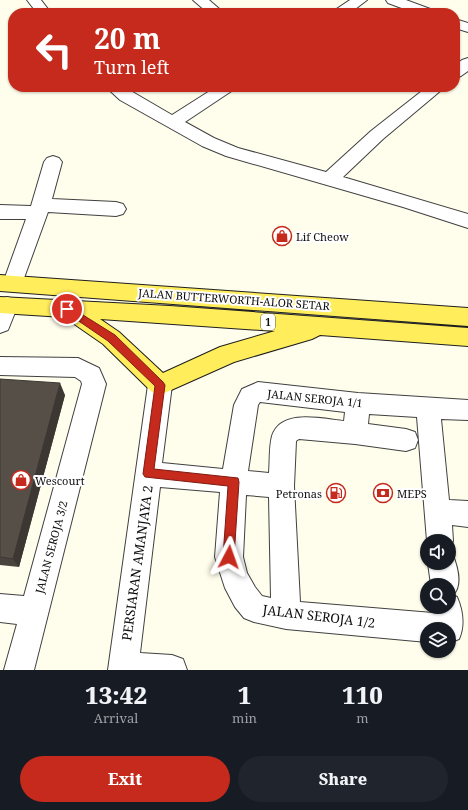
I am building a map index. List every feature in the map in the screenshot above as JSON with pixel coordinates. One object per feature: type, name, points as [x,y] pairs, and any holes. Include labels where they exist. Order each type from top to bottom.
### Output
[{"type":"main road","name":"JALAN BUTTERWORTH-ALOR SETAR","points":[[6,283],[468,317]]},
{"type":"main road","name":"JALAN BUTTERWORTH-ALOR SETAR","points":[[2,312],[67,309],[328,326],[468,337]]},
{"type":"main road","points":[[67,309],[111,338],[160,385],[228,354],[328,326]]},
{"type":"street","points":[[34,0],[40,8]]},
{"type":"street","points":[[200,0],[210,8]]},
{"type":"street","points":[[348,8],[360,0]]},
{"type":"street","points":[[393,0],[415,8]]},
{"type":"street","points":[[460,69],[468,63]]},
{"type":"street","points":[[122,92],[208,142],[232,152],[330,179],[468,221]]},
{"type":"street","points":[[173,122],[219,92]]},
{"type":"street","points":[[330,179],[377,135],[432,92]]},
{"type":"street","points":[[6,283],[39,209],[53,162]]},
{"type":"street","points":[[0,212],[39,209],[116,209]]},
{"type":"street","name":"JALAN SEROJA 3/2","points":[[0,366],[78,368],[91,374],[94,384],[19,670]]},
{"type":"street","name":"PERSIARAN AMANJAYA 2","points":[[123,668],[160,385]]},
{"type":"street","name":"JALAN SEROJA 1/1","points":[[234,482],[246,404],[250,396],[258,392],[358,403],[468,410]]},
{"type":"street","points":[[356,433],[358,403]]},
{"type":"street","points":[[428,407],[439,534]]},
{"type":"street","points":[[286,615],[281,486],[284,437],[290,431],[299,427],[406,440]]},
{"type":"street","points":[[149,474],[281,486]]},
{"type":"street","name":"JALAN SEROJA 1/2","points":[[234,482],[229,557],[235,578],[245,597],[254,608],[286,615],[420,627]]},
{"type":"street","points":[[437,511],[468,514]]},
{"type":"street","points":[[0,608],[34,611]]},
{"type":"street","points":[[456,630],[468,631]]},
{"type":"street","points":[[123,668],[172,670]]},
{"type":"building","name":"Wescourt","points":[[0,379],[60,383],[13,559],[0,557]]},
{"type":"place","name":"Lif Cheow","points":[[282,236]]},
{"type":"place","name":"Wescourt","points":[[21,480]]},
{"type":"place","name":"Petronas","points":[[336,493]]},
{"type":"place","name":"MEPS","points":[[383,493]]},
{"type":"route","points":[[67,309],[111,338],[160,385],[149,474],[234,482],[229,557]]}]
